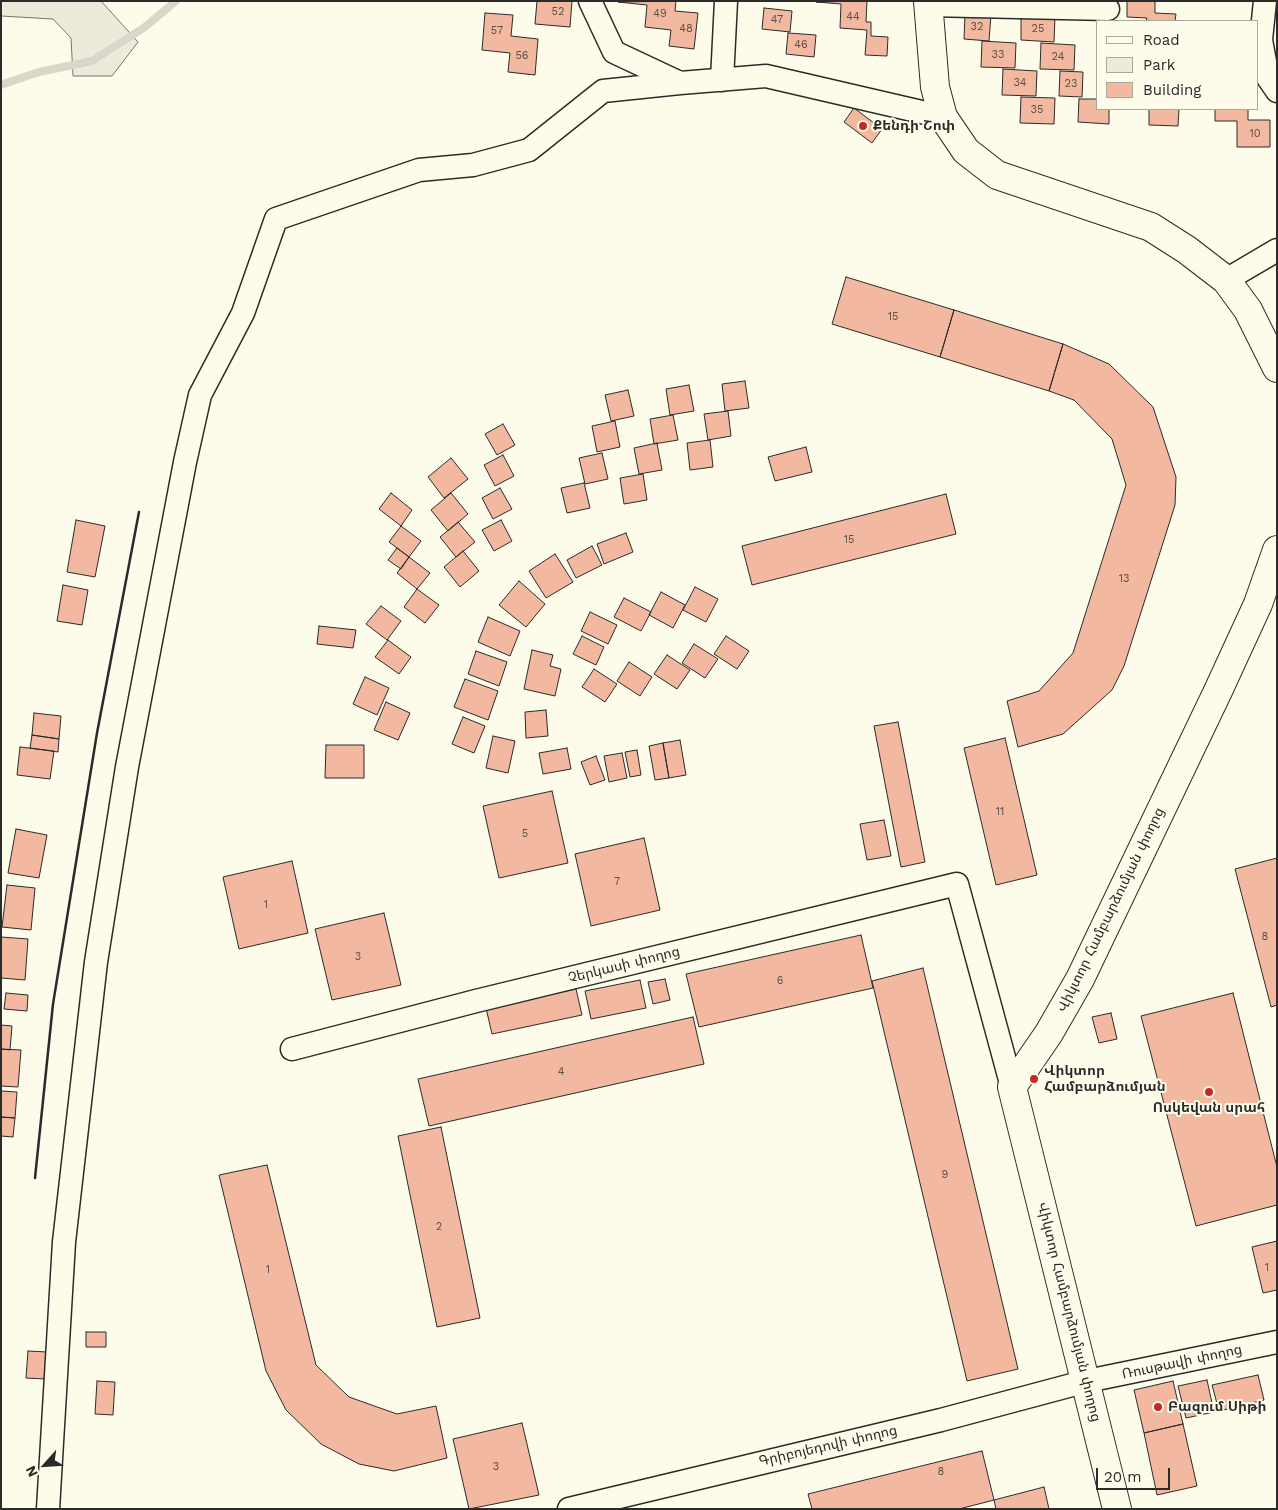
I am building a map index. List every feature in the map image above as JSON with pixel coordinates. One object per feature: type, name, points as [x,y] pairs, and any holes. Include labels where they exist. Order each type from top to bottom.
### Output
[{"type":"street","points":[[590,1],[614,52],[680,83]]},
{"type":"street","points":[[722,80],[726,1]]},
{"type":"street","points":[[1265,1],[1262,40],[1268,78],[1277,91]]},
{"type":"street","points":[[1110,10],[928,3],[935,87],[943,117],[966,152],[997,175],[1151,227],[1187,250],[1226,280],[1248,310],[1277,368]]},
{"type":"street","points":[[48,1509],[66,1233],[96,962],[127,767],[185,462],[200,394],[243,313],[276,219],[419,170],[474,165],[529,150],[603,91],[766,76],[943,117]]},
{"type":"street","points":[[1226,280],[1277,250]]},
{"type":"street","name":"Վիկտոր Համբարձումյան փողոց","points":[[1117,1509],[1087,1381],[1012,1087],[1049,1033],[1080,980],[1258,604],[1277,550]]},
{"type":"street","name":"Չերկասի փողոց","points":[[292,1049],[476,1001],[958,884],[1012,1087]]},
{"type":"street","name":"Ռուսթավի փողոց","points":[[1087,1381],[1277,1342]]},
{"type":"street","name":"Գրիբոյեդովի փողոց","points":[[569,1509],[941,1420],[1087,1381]]},
{"type":"green space","points":[[1,1],[101,1],[138,42],[112,76],[73,76],[71,38],[53,19],[1,16]]},
{"type":"building","points":[[537,1],[572,1],[570,27],[535,24]]},
{"type":"building","points":[[676,1],[675,11],[698,13],[694,49],[669,46],[671,30],[645,27],[647,5],[618,2]]},
{"type":"building","points":[[867,1],[866,22],[871,22],[871,36],[888,37],[887,56],[865,55],[867,30],[840,28],[841,4],[816,2]]},
{"type":"building","points":[[1127,1],[1155,1],[1155,13],[1176,14],[1175,20],[1146,20],[1147,18],[1127,17]]},
{"type":"building","points":[[764,8],[792,11],[790,32],[762,29]]},
{"type":"building","points":[[485,13],[513,15],[511,36],[538,39],[535,75],[508,72],[510,53],[482,50]]},
{"type":"building","points":[[965,14],[991,15],[989,41],[964,39]]},
{"type":"building","points":[[1021,16],[1055,17],[1054,42],[1021,40]]},
{"type":"building","points":[[788,33],[816,35],[814,57],[786,54]]},
{"type":"building","points":[[982,41],[1016,43],[1015,68],[981,67]]},
{"type":"building","points":[[1041,43],[1075,45],[1074,70],[1040,69]]},
{"type":"building","points":[[1003,69],[1037,71],[1036,96],[1002,95]]},
{"type":"building","points":[[1060,71],[1083,72],[1082,97],[1059,96]]},
{"type":"building","points":[[1021,97],[1055,98],[1054,124],[1020,123]]},
{"type":"building","points":[[1079,99],[1096,99],[1096,110],[1109,110],[1109,124],[1078,122]]},
{"type":"building","name":"Քենդի Շոփ","points":[[854,108],[882,129],[872,143],[844,122]]},
{"type":"building","points":[[1149,110],[1179,110],[1178,126],[1149,125]]},
{"type":"building","points":[[1215,110],[1248,110],[1248,120],[1270,120],[1270,147],[1237,147],[1237,121],[1215,121]]},
{"type":"building","points":[[846,277],[954,310],[940,357],[832,324]]},
{"type":"building","points":[[954,310],[1063,344],[1049,391],[940,357]]},
{"type":"building","points":[[1063,344],[1109,364],[1153,407],[1176,477],[1175,505],[1124,666],[1112,690],[1063,734],[1018,747],[1007,701],[1039,691],[1073,653],[1126,485],[1112,439],[1074,400],[1049,391]]},
{"type":"building","points":[[745,381],[749,408],[725,411],[722,384]]},
{"type":"building","points":[[689,385],[694,411],[670,415],[666,389]]},
{"type":"building","points":[[628,390],[634,416],[611,421],[605,395]]},
{"type":"building","points":[[728,411],[731,436],[708,440],[704,414]]},
{"type":"building","points":[[673,415],[678,440],[654,444],[650,419]]},
{"type":"building","points":[[615,421],[620,447],[597,452],[592,426]]},
{"type":"building","points":[[503,424],[515,445],[497,455],[485,434]]},
{"type":"building","points":[[710,440],[713,467],[690,470],[687,443]]},
{"type":"building","points":[[657,443],[662,470],[639,474],[634,448]]},
{"type":"building","points":[[806,447],[812,472],[775,481],[768,457]]},
{"type":"building","points":[[602,453],[608,479],[585,484],[579,458]]},
{"type":"building","points":[[503,455],[514,476],[495,486],[484,465]]},
{"type":"building","points":[[451,458],[468,479],[444,498],[428,477]]},
{"type":"building","points":[[643,474],[647,500],[624,504],[620,478]]},
{"type":"building","points":[[584,483],[590,508],[567,513],[561,488]]},
{"type":"building","points":[[500,488],[512,509],[493,519],[482,498]]},
{"type":"building","points":[[391,493],[412,510],[401,526],[379,509]]},
{"type":"building","points":[[451,493],[468,514],[448,531],[431,510]]},
{"type":"building","points":[[946,494],[956,534],[752,585],[742,546]]},
{"type":"building","points":[[76,520],[105,526],[95,577],[67,572]]},
{"type":"building","points":[[501,520],[512,541],[494,551],[482,530]]},
{"type":"building","points":[[458,522],[475,542],[456,557],[440,537]]},
{"type":"building","points":[[401,526],[421,541],[409,557],[389,542]]},
{"type":"building","points":[[626,533],[633,552],[604,564],[597,544]]},
{"type":"building","points":[[592,546],[602,565],[576,578],[567,560]]},
{"type":"building","points":[[397,548],[409,557],[401,569],[388,560]]},
{"type":"building","points":[[463,551],[479,571],[460,587],[444,567]]},
{"type":"building","points":[[555,554],[573,582],[546,598],[529,571]]},
{"type":"building","points":[[409,557],[430,573],[417,589],[397,573]]},
{"type":"building","points":[[519,581],[545,604],[526,627],[499,605]]},
{"type":"building","points":[[63,585],[88,590],[82,625],[57,621]]},
{"type":"building","points":[[695,587],[718,599],[706,622],[683,610]]},
{"type":"building","points":[[417,589],[439,605],[425,623],[404,607]]},
{"type":"building","points":[[661,592],[685,605],[673,628],[649,615]]},
{"type":"building","points":[[624,598],[651,612],[641,631],[614,617]]},
{"type":"building","points":[[381,606],[401,621],[387,640],[366,624]]},
{"type":"building","points":[[590,612],[617,625],[608,644],[581,631]]},
{"type":"building","points":[[488,617],[520,631],[510,656],[478,642]]},
{"type":"building","points":[[319,626],[356,630],[353,648],[317,644]]},
{"type":"building","points":[[582,636],[604,647],[596,665],[573,654]]},
{"type":"building","points":[[726,636],[749,651],[737,669],[714,654]]},
{"type":"building","points":[[388,640],[411,657],[399,674],[375,657]]},
{"type":"building","points":[[694,644],[718,659],[705,678],[682,663]]},
{"type":"building","points":[[532,650],[553,655],[550,666],[561,669],[555,696],[524,689]]},
{"type":"building","points":[[476,651],[507,662],[499,686],[468,674]]},
{"type":"building","points":[[667,655],[690,670],[677,689],[654,674]]},
{"type":"building","points":[[629,662],[652,677],[640,696],[617,681]]},
{"type":"building","points":[[594,669],[617,684],[605,702],[582,687]]},
{"type":"building","points":[[365,677],[389,688],[377,715],[353,704]]},
{"type":"building","points":[[465,679],[498,691],[488,720],[454,707]]},
{"type":"building","points":[[386,702],[410,713],[398,740],[374,730]]},
{"type":"building","points":[[546,710],[548,736],[526,738],[525,712]]},
{"type":"building","points":[[34,713],[61,716],[59,739],[32,735]]},
{"type":"building","points":[[463,717],[485,726],[474,753],[452,744]]},
{"type":"building","points":[[898,722],[925,862],[901,867],[874,726]]},
{"type":"building","points":[[32,735],[59,739],[58,752],[30,748]]},
{"type":"building","points":[[493,736],[515,741],[508,773],[486,768]]},
{"type":"building","points":[[1005,738],[1037,875],[996,885],[964,748]]},
{"type":"building","points":[[680,740],[686,775],[669,778],[663,743]]},
{"type":"building","points":[[663,743],[669,778],[655,780],[649,746]]},
{"type":"building","points":[[326,745],[364,745],[364,778],[325,778]]},
{"type":"building","points":[[20,747],[54,751],[50,779],[17,775]]},
{"type":"building","points":[[567,748],[571,769],[543,774],[539,753]]},
{"type":"building","points":[[637,750],[641,775],[630,777],[625,752]]},
{"type":"building","points":[[622,753],[627,778],[609,782],[604,756]]},
{"type":"building","points":[[596,756],[605,780],[590,785],[581,762]]},
{"type":"building","points":[[552,791],[568,863],[499,878],[483,806]]},
{"type":"building","points":[[884,820],[891,856],[867,860],[860,824]]},
{"type":"building","points":[[16,829],[47,835],[39,878],[8,873]]},
{"type":"building","points":[[644,838],[660,910],[591,926],[575,854]]},
{"type":"building","points":[[1277,858],[1277,1005],[1271,1007],[1235,869]]},
{"type":"building","points":[[292,861],[308,933],[239,949],[223,877]]},
{"type":"building","points":[[7,885],[35,888],[31,930],[2,927]]},
{"type":"building","points":[[384,913],[401,985],[332,1000],[315,929]]},
{"type":"building","points":[[861,935],[873,988],[699,1027],[686,974]]},
{"type":"building","points":[[1,937],[28,939],[25,980],[1,978]]},
{"type":"building","points":[[923,968],[1018,1369],[967,1381],[872,981]]},
{"type":"building","points":[[665,979],[670,1000],[653,1004],[648,982]]},
{"type":"building","points":[[640,980],[646,1008],[591,1019],[585,991]]},
{"type":"building","points":[[576,989],[582,1015],[492,1034],[486,1008]]},
{"type":"building","points":[[6,993],[28,995],[27,1011],[4,1009]]},
{"type":"building","name":"Ոսկեվան սրահ","points":[[1233,993],[1277,1167],[1277,1205],[1196,1226],[1141,1016]]},
{"type":"building","points":[[1111,1013],[1117,1039],[1099,1043],[1092,1017]]},
{"type":"building","points":[[693,1017],[704,1064],[429,1126],[418,1079]]},
{"type":"building","points":[[1,1025],[12,1026],[10,1050],[1,1049]]},
{"type":"building","points":[[1,1049],[21,1050],[18,1087],[1,1086]]},
{"type":"building","points":[[1,1091],[17,1092],[15,1118],[1,1117]]},
{"type":"building","points":[[1,1117],[15,1118],[13,1137],[1,1136]]},
{"type":"building","points":[[441,1127],[480,1318],[437,1327],[398,1136]]},
{"type":"building","points":[[267,1165],[316,1365],[349,1397],[397,1414],[436,1406],[447,1458],[394,1471],[359,1464],[321,1444],[286,1410],[266,1371],[219,1175]]},
{"type":"building","points":[[1277,1241],[1277,1290],[1263,1293],[1252,1247]]},
{"type":"building","points":[[86,1332],[106,1332],[106,1347],[86,1347]]},
{"type":"building","points":[[28,1351],[47,1352],[45,1379],[26,1378]]},
{"type":"building","points":[[1258,1375],[1264,1400],[1219,1411],[1212,1385]]},
{"type":"building","points":[[1207,1380],[1214,1412],[1186,1418],[1178,1386]]},
{"type":"building","points":[[97,1381],[115,1382],[113,1415],[95,1414]]},
{"type":"building","name":"Բազում Սիթի","points":[[1173,1381],[1183,1424],[1144,1433],[1134,1390]]},
{"type":"building","points":[[522,1423],[539,1495],[469,1509],[453,1439]]},
{"type":"building","points":[[1183,1424],[1197,1486],[1157,1495],[1144,1433]]},
{"type":"building","points":[[982,1451],[994,1500],[959,1509],[812,1509],[808,1494]]},
{"type":"building","points":[[1044,1487],[1049,1509],[996,1509],[994,1500]]},
{"type":"waterway","points":[[1,85],[39,72],[92,61],[145,27],[176,1]]},
{"type":"wall","points":[[35,1178],[53,1004],[97,733],[139,512]]},
{"type":"place","name":"Քենդի Շոփ","points":[[863,126]]},
{"type":"place","name":"Վիկտոր Համբարձումյան","points":[[1034,1079]]},
{"type":"place","name":"Ոսկեվան սրահ","points":[[1209,1092]]},
{"type":"place","name":"Բազում Սիթի","points":[[1158,1407]]}]
